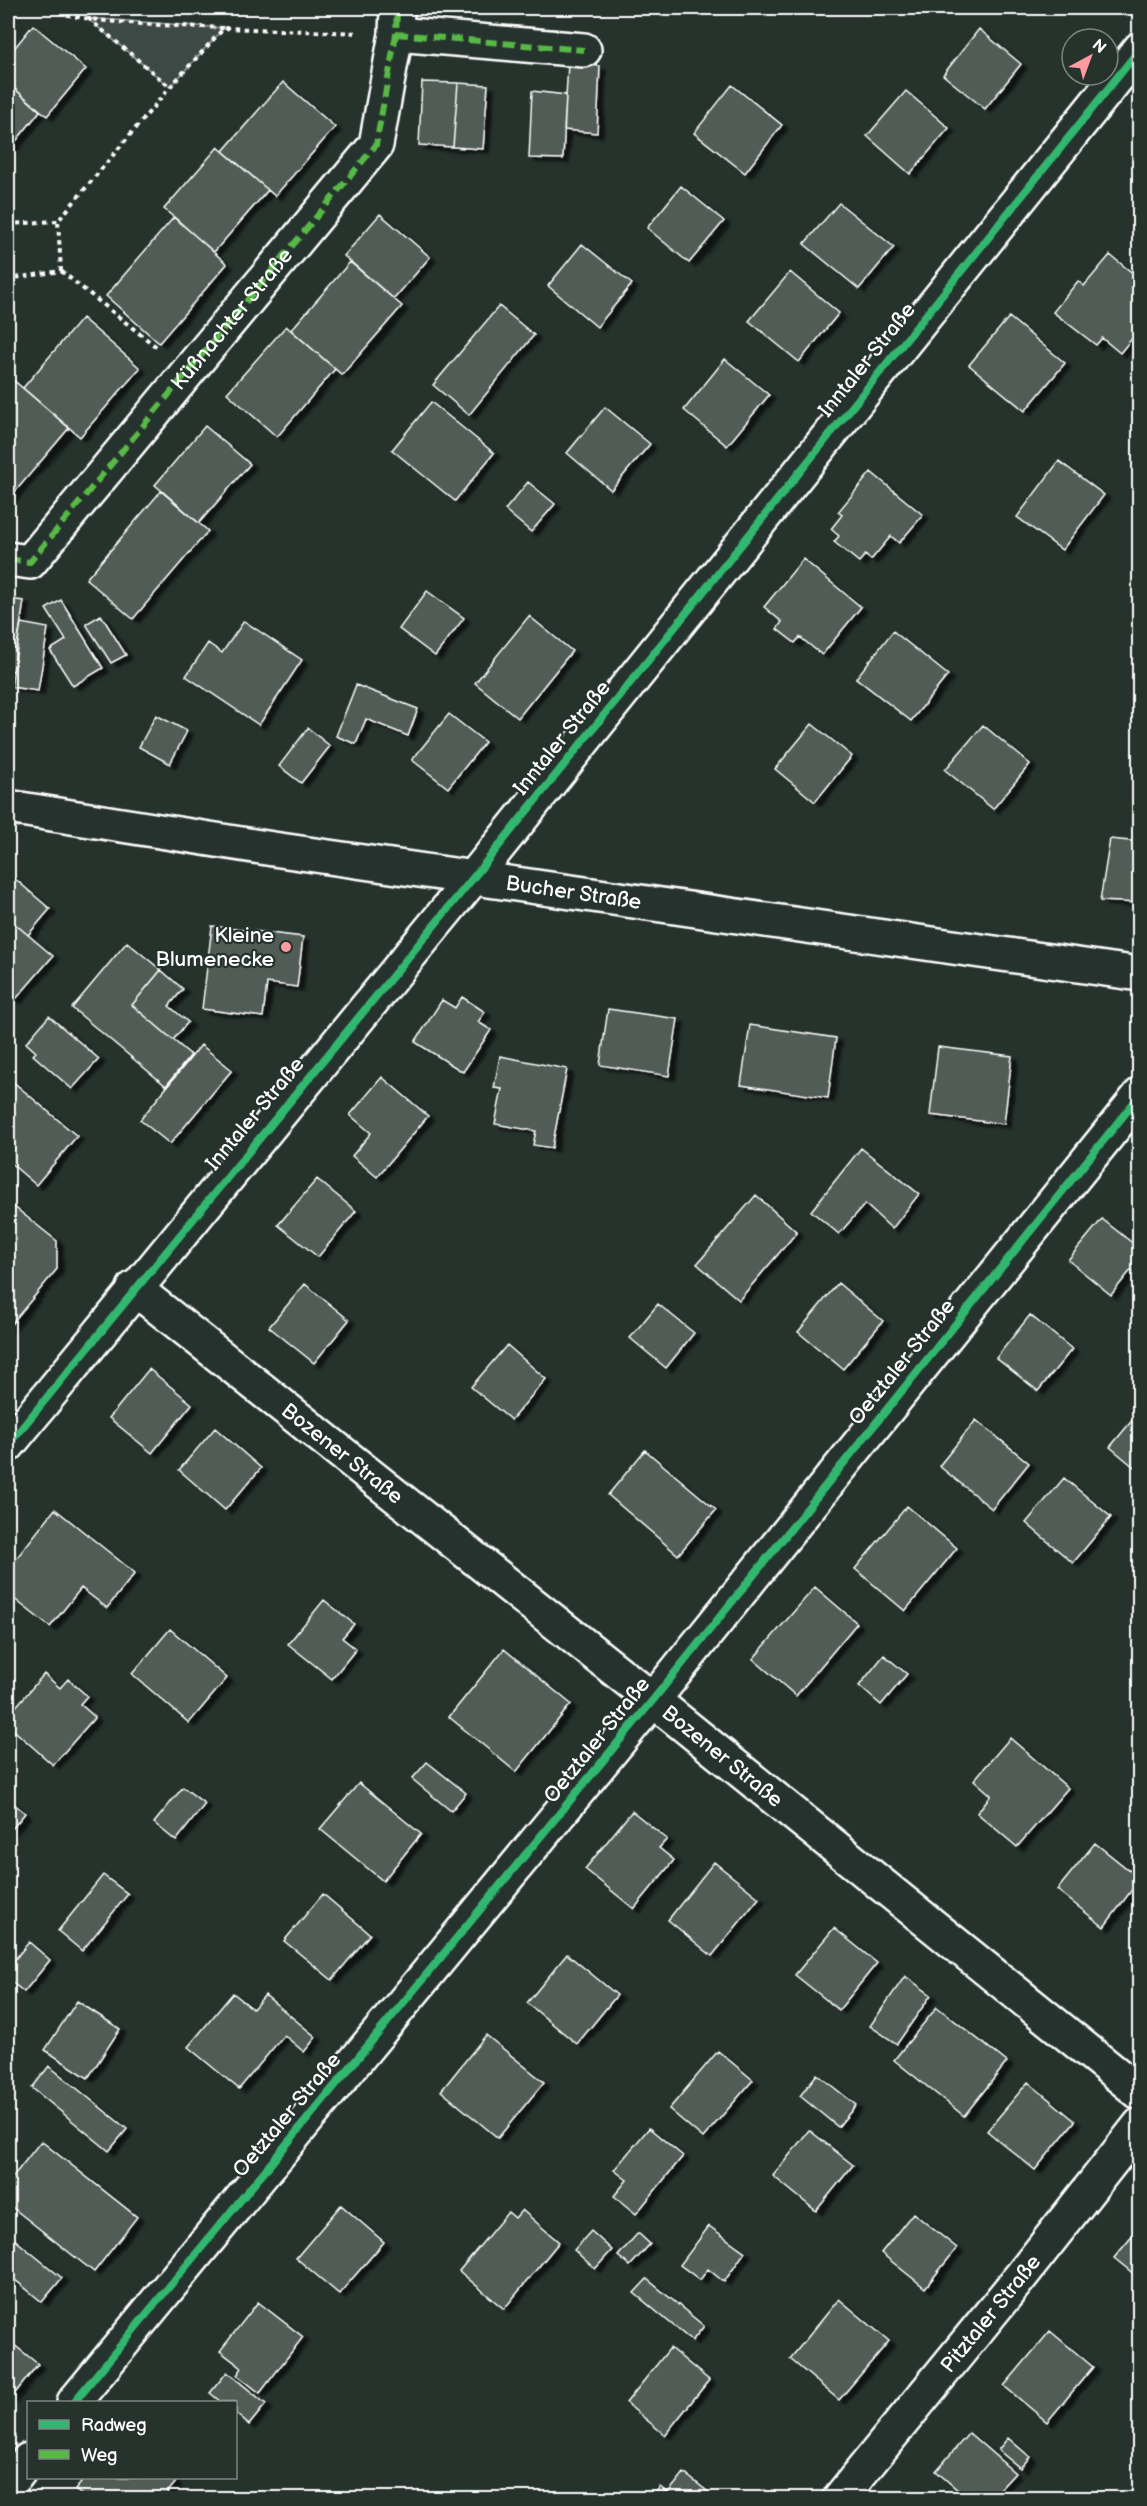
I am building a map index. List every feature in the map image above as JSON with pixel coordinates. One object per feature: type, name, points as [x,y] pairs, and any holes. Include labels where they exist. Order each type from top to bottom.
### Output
[{"type":"street","points":[[397,21],[584,50]]},
{"type":"street","name":"Küßnachter Straße","points":[[8,559],[30,562],[376,146],[397,21]]},
{"type":"street","name":"Inntaler Straße","points":[[8,1445],[134,1288],[473,878],[1140,49]]},
{"type":"street","name":"Bucher Straße","points":[[8,807],[473,878],[1140,974]]},
{"type":"street","name":"Oetztaler Straße","points":[[76,2401],[653,1700],[1140,1095]]},
{"type":"street","name":"Bozener Straße","points":[[134,1288],[653,1700],[1140,2093]]},
{"type":"street","name":"Pitztaler Straße","points":[[840,2499],[1022,2275],[1140,2125]]},
{"type":"street","points":[[8,2487],[27,2461]]},
{"type":"street","points":[[8,2494],[13,2499]]},
{"type":"path","points":[[50,8],[58,14],[87,18],[224,28],[397,21]]},
{"type":"path","points":[[87,18],[170,87]]},
{"type":"path","points":[[61,271],[58,221],[170,87],[224,28]]},
{"type":"path","points":[[8,224],[58,221]]},
{"type":"path","points":[[8,269],[8,279],[61,271],[188,371]]},
{"type":"shaded area","points":[[87,18],[224,28],[170,87]]},
{"type":"building","points":[[33,25],[86,69],[47,116],[8,83],[8,56]]},
{"type":"building","points":[[979,29],[1021,64],[985,109],[943,75]]},
{"type":"building","points":[[568,64],[600,66],[597,133],[564,130]]},
{"type":"building","points":[[283,82],[335,127],[275,196],[223,151]]},
{"type":"building","points":[[422,82],[458,83],[453,147],[419,145]]},
{"type":"building","points":[[8,83],[40,111],[8,151]]},
{"type":"building","points":[[458,83],[488,85],[483,149],[453,147]]},
{"type":"building","points":[[732,85],[782,125],[745,173],[694,133]]},
{"type":"building","points":[[532,91],[566,95],[563,159],[529,158]]},
{"type":"building","points":[[906,91],[949,128],[910,174],[867,136]]},
{"type":"building","points":[[218,147],[268,190],[214,252],[164,209]]},
{"type":"building","points":[[681,186],[724,221],[689,263],[647,228]]},
{"type":"building","points":[[839,203],[894,247],[859,289],[804,244]]},
{"type":"building","points":[[380,214],[430,257],[394,299],[344,256]]},
{"type":"building","points":[[174,217],[227,264],[159,343],[106,296]]},
{"type":"building","points":[[582,244],[632,284],[597,327],[548,286]]},
{"type":"building","points":[[1110,255],[1140,279],[1140,329],[1120,353],[1102,338],[1096,345],[1053,312],[1078,281],[1084,286]]},
{"type":"building","points":[[350,262],[402,306],[342,375],[291,330]]},
{"type":"building","points":[[790,272],[839,313],[799,362],[749,321]]},
{"type":"building","points":[[499,306],[534,335],[469,415],[433,385]]},
{"type":"building","points":[[1009,317],[1065,363],[1025,411],[969,365]]},
{"type":"building","points":[[82,318],[140,368],[80,437],[23,388]]},
{"type":"building","points":[[286,326],[335,369],[277,437],[227,393]]},
{"type":"building","points":[[725,359],[769,395],[727,446],[684,410]]},
{"type":"building","points":[[11,378],[69,428],[8,500],[8,383]]},
{"type":"building","points":[[431,402],[494,453],[455,501],[392,450]]},
{"type":"building","points":[[605,407],[650,444],[611,490],[567,453]]},
{"type":"building","points":[[205,426],[250,464],[199,523],[155,485]]},
{"type":"building","points":[[1059,461],[1104,495],[1062,550],[1017,517]]},
{"type":"building","points":[[871,472],[923,515],[899,543],[891,536],[871,560],[865,555],[859,562],[834,542],[839,536],[831,529],[842,515],[838,512]]},
{"type":"building","points":[[528,482],[555,504],[531,532],[505,510]]},
{"type":"building","points":[[161,491],[208,531],[133,619],[86,579]]},
{"type":"building","points":[[803,559],[861,607],[822,655],[800,637],[795,643],[777,629],[782,622],[764,607]]},
{"type":"building","points":[[427,591],[464,618],[435,656],[399,629]]},
{"type":"building","points":[[8,599],[24,601],[13,671],[8,671]]},
{"type":"building","points":[[61,600],[103,668],[73,686],[50,650],[66,640],[46,609]]},
{"type":"building","points":[[101,615],[126,655],[111,663],[86,624]]},
{"type":"building","points":[[529,616],[572,651],[518,718],[475,683]]},
{"type":"building","points":[[244,621],[302,660],[259,725],[186,676],[208,643],[222,653]]},
{"type":"building","points":[[21,623],[48,628],[38,691],[11,687]]},
{"type":"building","points":[[893,631],[948,675],[911,721],[856,678]]},
{"type":"building","points":[[356,685],[418,709],[408,736],[366,719],[356,744],[336,736]]},
{"type":"building","points":[[449,714],[485,742],[448,788],[412,760]]},
{"type":"building","points":[[156,715],[187,731],[170,764],[139,747]]},
{"type":"building","points":[[812,724],[852,756],[815,802],[775,769]]},
{"type":"building","points":[[983,725],[1030,764],[993,809],[945,770]]},
{"type":"building","points":[[308,728],[330,746],[301,783],[279,766]]},
{"type":"building","points":[[1110,839],[1140,842],[1140,903],[1100,901]]},
{"type":"building","points":[[14,878],[50,909],[28,935],[8,918],[8,886]]},
{"type":"building","points":[[8,918],[53,956],[15,1000],[8,994]]},
{"type":"building","points":[[212,926],[303,937],[297,987],[267,983],[263,1017],[202,1009]]},
{"type":"building","points":[[127,942],[161,970],[132,1005],[191,1055],[166,1086],[72,1008]]},
{"type":"building","points":[[161,970],[183,989],[169,1006],[188,1022],[173,1040],[132,1005]]},
{"type":"building","points":[[462,997],[485,1012],[478,1022],[491,1030],[463,1072],[415,1042],[442,1000],[455,1008]]},
{"type":"building","points":[[608,1009],[678,1019],[669,1076],[600,1065]]},
{"type":"building","points":[[49,1016],[99,1059],[72,1089],[33,1055],[36,1052],[26,1043]]},
{"type":"building","points":[[750,1025],[836,1038],[828,1098],[741,1085]]},
{"type":"building","points":[[201,1045],[232,1070],[170,1144],[140,1120]]},
{"type":"building","points":[[938,1047],[1012,1056],[1004,1124],[930,1115]]},
{"type":"building","points":[[500,1056],[567,1069],[552,1148],[533,1145],[536,1131],[495,1124],[502,1089],[494,1088]]},
{"type":"building","points":[[382,1077],[428,1116],[377,1177],[352,1156],[371,1133],[350,1115]]},
{"type":"building","points":[[11,1080],[77,1136],[36,1185],[8,1161],[8,1084]]},
{"type":"building","points":[[861,1148],[919,1194],[892,1229],[865,1204],[839,1234],[811,1211]]},
{"type":"building","points":[[317,1179],[356,1211],[318,1257],[278,1225]]},
{"type":"building","points":[[756,1195],[797,1232],[739,1300],[697,1264]]},
{"type":"building","points":[[8,1202],[57,1241],[57,1269],[8,1328]]},
{"type":"building","points":[[1102,1219],[1140,1249],[1140,1277],[1131,1270],[1111,1295],[1068,1260]]},
{"type":"building","points":[[838,1283],[883,1321],[843,1369],[798,1332]]},
{"type":"building","points":[[305,1284],[349,1320],[314,1363],[269,1327]]},
{"type":"building","points":[[658,1304],[694,1333],[666,1368],[630,1338]]},
{"type":"building","points":[[1030,1315],[1072,1349],[1038,1391],[996,1358]]},
{"type":"building","points":[[507,1345],[546,1379],[511,1420],[471,1387]]},
{"type":"building","points":[[149,1369],[192,1404],[152,1453],[109,1418]]},
{"type":"building","points":[[1140,1411],[1140,1472],[1110,1447]]},
{"type":"building","points":[[976,1420],[1029,1463],[992,1509],[939,1466]]},
{"type":"building","points":[[215,1428],[261,1468],[225,1510],[179,1470]]},
{"type":"building","points":[[645,1450],[716,1510],[678,1555],[608,1495]]},
{"type":"building","points":[[1064,1478],[1111,1517],[1073,1563],[1026,1523]]},
{"type":"building","points":[[907,1506],[957,1548],[905,1611],[855,1569]]},
{"type":"building","points":[[55,1509],[135,1573],[107,1608],[81,1588],[50,1627],[8,1594],[8,1569]]},
{"type":"building","points":[[815,1587],[857,1623],[796,1696],[753,1659]]},
{"type":"building","points":[[324,1600],[354,1624],[342,1638],[356,1649],[332,1679],[288,1644]]},
{"type":"building","points":[[170,1629],[227,1678],[189,1723],[132,1674]]},
{"type":"building","points":[[504,1649],[571,1704],[516,1772],[449,1717]]},
{"type":"building","points":[[884,1655],[907,1674],[881,1705],[859,1686]]},
{"type":"building","points":[[44,1674],[60,1688],[68,1679],[87,1696],[80,1704],[95,1717],[53,1765],[8,1725],[8,1716]]},
{"type":"building","points":[[1010,1738],[1068,1788],[1017,1847],[977,1813],[991,1795],[974,1780]]},
{"type":"building","points":[[427,1762],[466,1793],[451,1811],[412,1779]]},
{"type":"building","points":[[359,1783],[421,1834],[383,1881],[320,1829]]},
{"type":"building","points":[[183,1787],[205,1804],[176,1841],[154,1823]]},
{"type":"building","points":[[8,1799],[25,1813],[8,1834]]},
{"type":"building","points":[[632,1811],[667,1839],[659,1848],[674,1860],[634,1909],[585,1869]]},
{"type":"building","points":[[1095,1843],[1140,1879],[1104,1927],[1057,1890]]},
{"type":"building","points":[[714,1862],[759,1898],[712,1956],[668,1920]]},
{"type":"building","points":[[103,1875],[128,1894],[82,1951],[58,1931]]},
{"type":"building","points":[[323,1894],[370,1934],[332,1980],[284,1941]]},
{"type":"building","points":[[834,1928],[877,1963],[839,2010],[795,1975]]},
{"type":"building","points":[[29,1942],[50,1960],[24,1992],[8,1979],[8,1968]]},
{"type":"building","points":[[567,1954],[617,1995],[577,2044],[527,2003]]},
{"type":"building","points":[[905,1976],[931,1995],[897,2044],[870,2026]]},
{"type":"building","points":[[233,1993],[253,2009],[265,1995],[316,2037],[304,2052],[284,2035],[239,2089],[188,2047]]},
{"type":"building","points":[[77,2001],[120,2029],[88,2078],[45,2050]]},
{"type":"building","points":[[937,2007],[1007,2062],[964,2116],[894,2060]]},
{"type":"building","points":[[486,2035],[544,2082],[498,2138],[441,2091]]},
{"type":"building","points":[[718,2051],[753,2080],[703,2138],[669,2109]]},
{"type":"building","points":[[49,2066],[127,2129],[109,2151],[32,2088]]},
{"type":"building","points":[[817,2074],[856,2105],[838,2127],[800,2096]]},
{"type":"building","points":[[1028,2082],[1075,2121],[1035,2170],[987,2131]]},
{"type":"building","points":[[649,2128],[683,2156],[636,2214],[614,2196],[627,2180],[614,2170]]},
{"type":"building","points":[[809,2130],[853,2165],[816,2211],[773,2176]]},
{"type":"building","points":[[41,2141],[137,2217],[94,2272],[8,2204],[8,2183]]},
{"type":"building","points":[[341,2205],[384,2242],[339,2294],[296,2258]]},
{"type":"building","points":[[522,2210],[559,2242],[504,2309],[459,2271],[508,2212],[515,2218]]},
{"type":"building","points":[[913,2213],[957,2248],[925,2288],[881,2253]]},
{"type":"building","points":[[709,2226],[745,2252],[724,2282],[708,2269],[700,2280],[680,2265]]},
{"type":"building","points":[[1140,2227],[1140,2279],[1114,2258]]},
{"type":"building","points":[[591,2231],[612,2250],[595,2269],[574,2250]]},
{"type":"building","points":[[638,2233],[650,2244],[630,2266],[618,2256]]},
{"type":"building","points":[[8,2234],[62,2278],[42,2302],[14,2279],[8,2287]]},
{"type":"building","points":[[647,2279],[704,2326],[692,2341],[634,2293]]},
{"type":"building","points":[[839,2299],[889,2341],[839,2400],[790,2359]]},
{"type":"building","points":[[258,2302],[303,2337],[260,2393],[237,2375],[242,2368],[220,2351]]},
{"type":"building","points":[[1050,2331],[1093,2367],[1047,2422],[1004,2386]]},
{"type":"building","points":[[8,2340],[38,2364],[8,2402]]},
{"type":"building","points":[[670,2348],[709,2380],[665,2435],[626,2403]]},
{"type":"building","points":[[227,2372],[266,2404],[249,2425],[237,2415],[237,2401],[220,2401],[210,2393]]},
{"type":"building","points":[[969,2433],[1015,2473],[992,2498],[967,2498],[936,2471]]},
{"type":"building","points":[[1008,2438],[1030,2457],[1020,2468],[998,2450]]},
{"type":"building","points":[[684,2473],[716,2498],[651,2498],[660,2487],[668,2493]]},
{"type":"building","points":[[84,2479],[172,2479],[176,2482],[163,2498],[86,2498],[75,2490]]},
{"type":"marked path","points":[[8,559],[30,562],[376,145],[396,34],[397,8]]},
{"type":"marked path","points":[[396,34],[584,50]]},
{"type":"cycle path","points":[[8,1445],[473,878],[1140,49]]},
{"type":"cycle path","points":[[75,2401],[653,1700],[1140,1095]]},
{"type":"place","name":"Kleine Blumenecke","points":[[286,947]]}]
